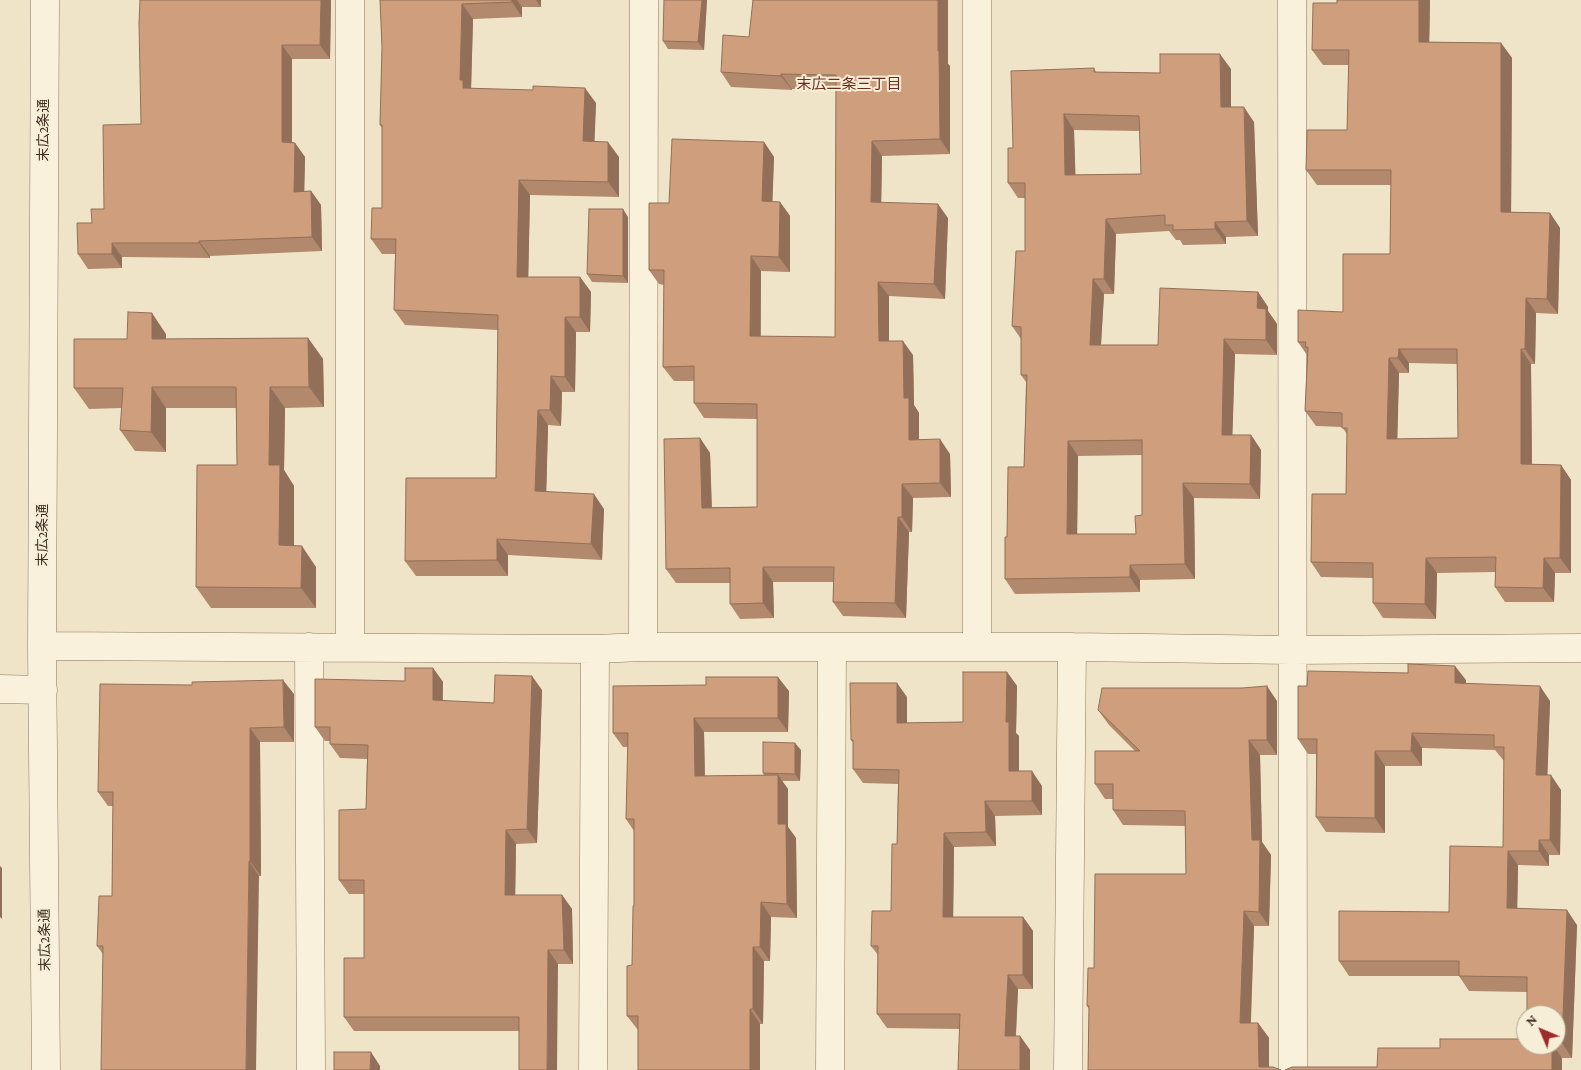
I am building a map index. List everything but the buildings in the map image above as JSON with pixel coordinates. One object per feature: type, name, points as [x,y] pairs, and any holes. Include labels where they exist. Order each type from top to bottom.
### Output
[{"type":"street","name":"末広2条通","points":[[45,0],[42,646],[46,1070]]},
{"type":"street","points":[[350,0],[350,646]]},
{"type":"street","points":[[643,647],[644,0]]},
{"type":"street","points":[[977,0],[977,647]]},
{"type":"street","points":[[1292,0],[1293,1070]]},
{"type":"street","points":[[42,646],[350,646],[595,649],[643,647],[1072,647],[1292,650],[1581,648]]},
{"type":"street","points":[[309,647],[311,1070]]},
{"type":"street","points":[[830,1070],[832,647]]},
{"type":"street","points":[[1068,1070],[1072,647]]},
{"type":"street","points":[[593,1070],[595,649]]},
{"type":"street","points":[[0,689],[43,690]]},
{"type":"district","name":"末広二条三丁目","points":[[849,84]]}]
